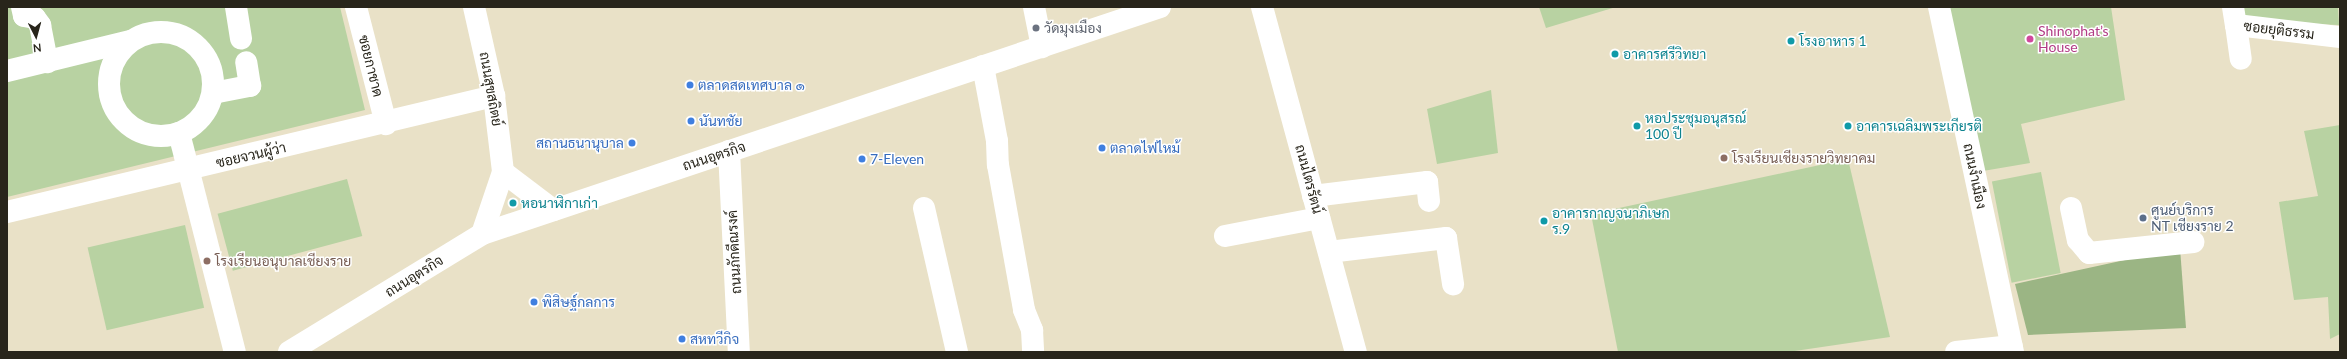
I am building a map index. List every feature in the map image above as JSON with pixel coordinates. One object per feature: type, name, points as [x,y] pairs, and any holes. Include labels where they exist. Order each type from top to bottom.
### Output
[{"type":"street","points":[[22,7],[24,16],[35,18],[40,25],[47,62]]},
{"type":"street","points":[[236,7],[241,38]]},
{"type":"street","name":"ซอยกาชาด","points":[[356,7],[386,124]]},
{"type":"street","name":"ถนนสุขสถิตย์","points":[[474,7],[494,96],[503,172],[482,234]]},
{"type":"street","points":[[1034,7],[1042,47]]},
{"type":"street","name":"ถนนอุตรกิจ","points":[[289,352],[311,346],[482,234],[1160,7]]},
{"type":"street","name":"ถนนไตรรัตน์","points":[[1262,7],[1356,352]]},
{"type":"street","name":"ถนนงำเมือง","points":[[1939,7],[2012,349]]},
{"type":"street","points":[[2235,16],[2241,59]]},
{"type":"street","name":"ซอยยุติธรรม","points":[[2235,16],[2340,37]]},
{"type":"street","points":[[7,72],[130,41],[146,34],[162,32],[179,34],[194,42],[206,55],[212,70],[213,93],[211,103],[202,118],[189,129],[179,133],[155,136],[138,131],[123,120],[113,106],[109,88],[110,71],[118,54],[130,41]]},
{"type":"street","points":[[213,93],[250,86],[246,62]]},
{"type":"street","points":[[983,66],[998,141],[998,165],[1024,310],[1032,330],[1033,352]]},
{"type":"street","name":"ซอยจวนผู้ว่า","points":[[7,212],[386,124],[494,96]]},
{"type":"street","points":[[179,133],[235,352]]},
{"type":"street","name":"ถนนภักดีณรงค์","points":[[729,151],[739,352]]},
{"type":"street","points":[[503,172],[553,210]]},
{"type":"street","points":[[1313,196],[1427,182],[1429,201]]},
{"type":"street","points":[[924,208],[957,352]]},
{"type":"street","points":[[2071,208],[2078,240],[2089,253],[2193,242]]},
{"type":"street","points":[[1225,236],[1319,218]]},
{"type":"street","points":[[1329,252],[1446,238],[1453,284]]},
{"type":"street","points":[[1956,352],[2012,349]]},
{"type":"green space","points":[[7,7],[340,7],[365,110],[7,197]]},
{"type":"green space","points":[[1539,7],[1616,7],[1546,28]]},
{"type":"green space","points":[[1943,7],[2111,7],[2125,100],[2021,124],[2030,163],[1983,171]]},
{"type":"green space","points":[[2243,7],[2338,7],[2339,25],[2246,22]]},
{"type":"green space","points":[[1491,90],[1498,153],[1437,164],[1427,109]]},
{"type":"green space","points":[[2340,125],[2340,334],[2330,339],[2328,297],[2294,300],[2279,202],[2318,196],[2304,131]]},
{"type":"green space","points":[[1848,159],[1890,337],[1788,352],[1618,352],[1591,214]]},
{"type":"green space","points":[[2041,172],[2061,273],[2012,283],[1992,182]]},
{"type":"green space","points":[[347,179],[362,236],[233,271],[218,214]]},
{"type":"green space","points":[[185,225],[204,308],[107,330],[88,247]]},
{"type":"green space","points":[[2180,248],[2186,328],[2028,335],[2015,284]]},
{"type":"place","name":"วัดมุงเมือง","points":[[1036,28]]},
{"type":"place","name":"Shinophat’s House","points":[[2030,39]]},
{"type":"place","name":"โรงอาหาร 1","points":[[1791,41]]},
{"type":"place","name":"อาคารศรีวิทยา","points":[[1615,54]]},
{"type":"place","name":"ตลาดสดเทศบาล ๑","points":[[690,85]]},
{"type":"place","name":"นันทชัย","points":[[691,121]]},
{"type":"place","name":"หอประชุมอนุสรณ์ 100 ปี","points":[[1637,126]]},
{"type":"place","name":"อาคารเฉลิมพระเกียรติ","points":[[1848,126]]},
{"type":"place","name":"สถานธนานุบาล","points":[[632,143]]},
{"type":"place","name":"ตลาดไฟไหม้","points":[[1102,148]]},
{"type":"place","name":"โรงเรียนเชียงรายวิทยาคม","points":[[1724,158]]},
{"type":"place","name":"7-Eleven","points":[[862,159]]},
{"type":"place","name":"หอนาฬิกาเก่า","points":[[513,203]]},
{"type":"place","name":"ศูนย์บริการ NT เชียงราย 2","points":[[2143,218]]},
{"type":"place","name":"อาคารกาญจนาภิเษก ร.9","points":[[1544,221]]},
{"type":"place","name":"โรงเรียนอนุบาลเชียงราย","points":[[207,261]]},
{"type":"place","name":"พิสิษฐ์กลการ","points":[[534,302]]},
{"type":"place","name":"สหทวีกิจ","points":[[682,339]]}]
